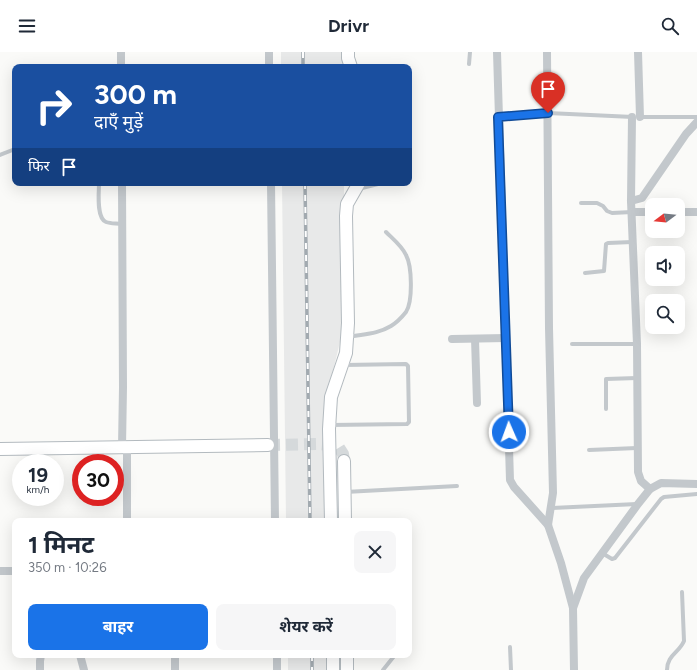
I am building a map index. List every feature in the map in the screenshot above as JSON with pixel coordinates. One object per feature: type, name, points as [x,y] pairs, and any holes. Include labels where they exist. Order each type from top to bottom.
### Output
[{"type":"street","points":[[121,52],[121,64]]},
{"type":"street","points":[[269,52],[269,64]]},
{"type":"street","points":[[348,52],[349,64]]},
{"type":"street","points":[[497,52],[510,480],[514,487],[548,525],[561,563],[573,608],[574,670]]},
{"type":"street","points":[[547,52],[549,328],[553,493],[552,508],[548,525]]},
{"type":"street","points":[[638,52],[631,201],[637,344],[638,448],[641,481],[650,489]]},
{"type":"street","points":[[631,201],[642,198],[686,134],[697,122]]},
{"type":"street","points":[[122,186],[123,387],[126,518]]},
{"type":"street","points":[[271,186],[275,518]]},
{"type":"street","points":[[331,518],[329,425],[330,397],[346,353],[348,323],[346,216],[347,204],[358,186]]},
{"type":"street","points":[[632,212],[645,212]]},
{"type":"street","points":[[685,212],[697,212]]},
{"type":"street","points":[[475,338],[477,403]]},
{"type":"street","points":[[452,339],[506,338]]},
{"type":"street","points":[[0,449],[268,445]]},
{"type":"street","points":[[344,461],[345,518]]},
{"type":"street","points":[[573,608],[584,578],[650,489],[661,483],[697,484]]},
{"type":"street","points":[[0,571],[12,571]]},
{"type":"street","points":[[40,658],[40,670]]},
{"type":"street","points":[[81,658],[84,670]]},
{"type":"street","points":[[175,658],[175,670]]},
{"type":"street","points":[[277,658],[277,670]]},
{"type":"street","points":[[333,658],[333,670]]},
{"type":"street","points":[[347,658],[348,670]]},
{"type":"lane","points":[[469,64],[470,52]]},
{"type":"lane","points":[[498,117],[548,113],[636,117],[697,117]]},
{"type":"lane","points":[[0,155],[12,150]]},
{"type":"lane","points":[[99,186],[99,211],[101,217],[107,222],[122,224]]},
{"type":"lane","points":[[358,186],[366,188],[372,186]]},
{"type":"lane","points":[[581,203],[597,203],[612,213],[632,212]]},
{"type":"lane","points":[[347,337],[378,332],[390,327],[407,311],[410,292],[410,264],[406,254],[386,232]]},
{"type":"lane","points":[[585,273],[604,271],[606,244],[633,242]]},
{"type":"lane","points":[[572,344],[637,344]]},
{"type":"lane","points":[[329,425],[407,424],[409,422],[408,366],[406,364],[342,365]]},
{"type":"lane","points":[[606,409],[606,379],[637,378]]},
{"type":"lane","points":[[589,450],[638,448]]},
{"type":"lane","points":[[345,492],[457,486]]},
{"type":"lane","points":[[602,552],[612,559],[615,558],[664,497],[697,494]]},
{"type":"lane","points":[[552,508],[638,504]]},
{"type":"lane","points":[[668,670],[667,663],[684,641],[682,592]]},
{"type":"lane","points":[[510,647],[511,670]]},
{"type":"lane","points":[[384,670],[393,658]]},
{"type":"shaded area","points":[[281,52],[343,52],[343,64],[281,64]]},
{"type":"shaded area","points":[[282,186],[344,186],[344,325],[327,396],[329,518],[286,518]]},
{"type":"shaded area","points":[[288,658],[331,658],[331,670],[288,670]]},
{"type":"tunnel","points":[[268,445],[318,444],[338,446],[343,454],[344,461]]},
{"type":"railway","points":[[303,52],[303,64]]},
{"type":"railway","points":[[305,186],[310,518]]},
{"type":"railway","points":[[312,658],[312,670]]},
{"type":"route","points":[[509,432],[498,117],[548,113]]}]
